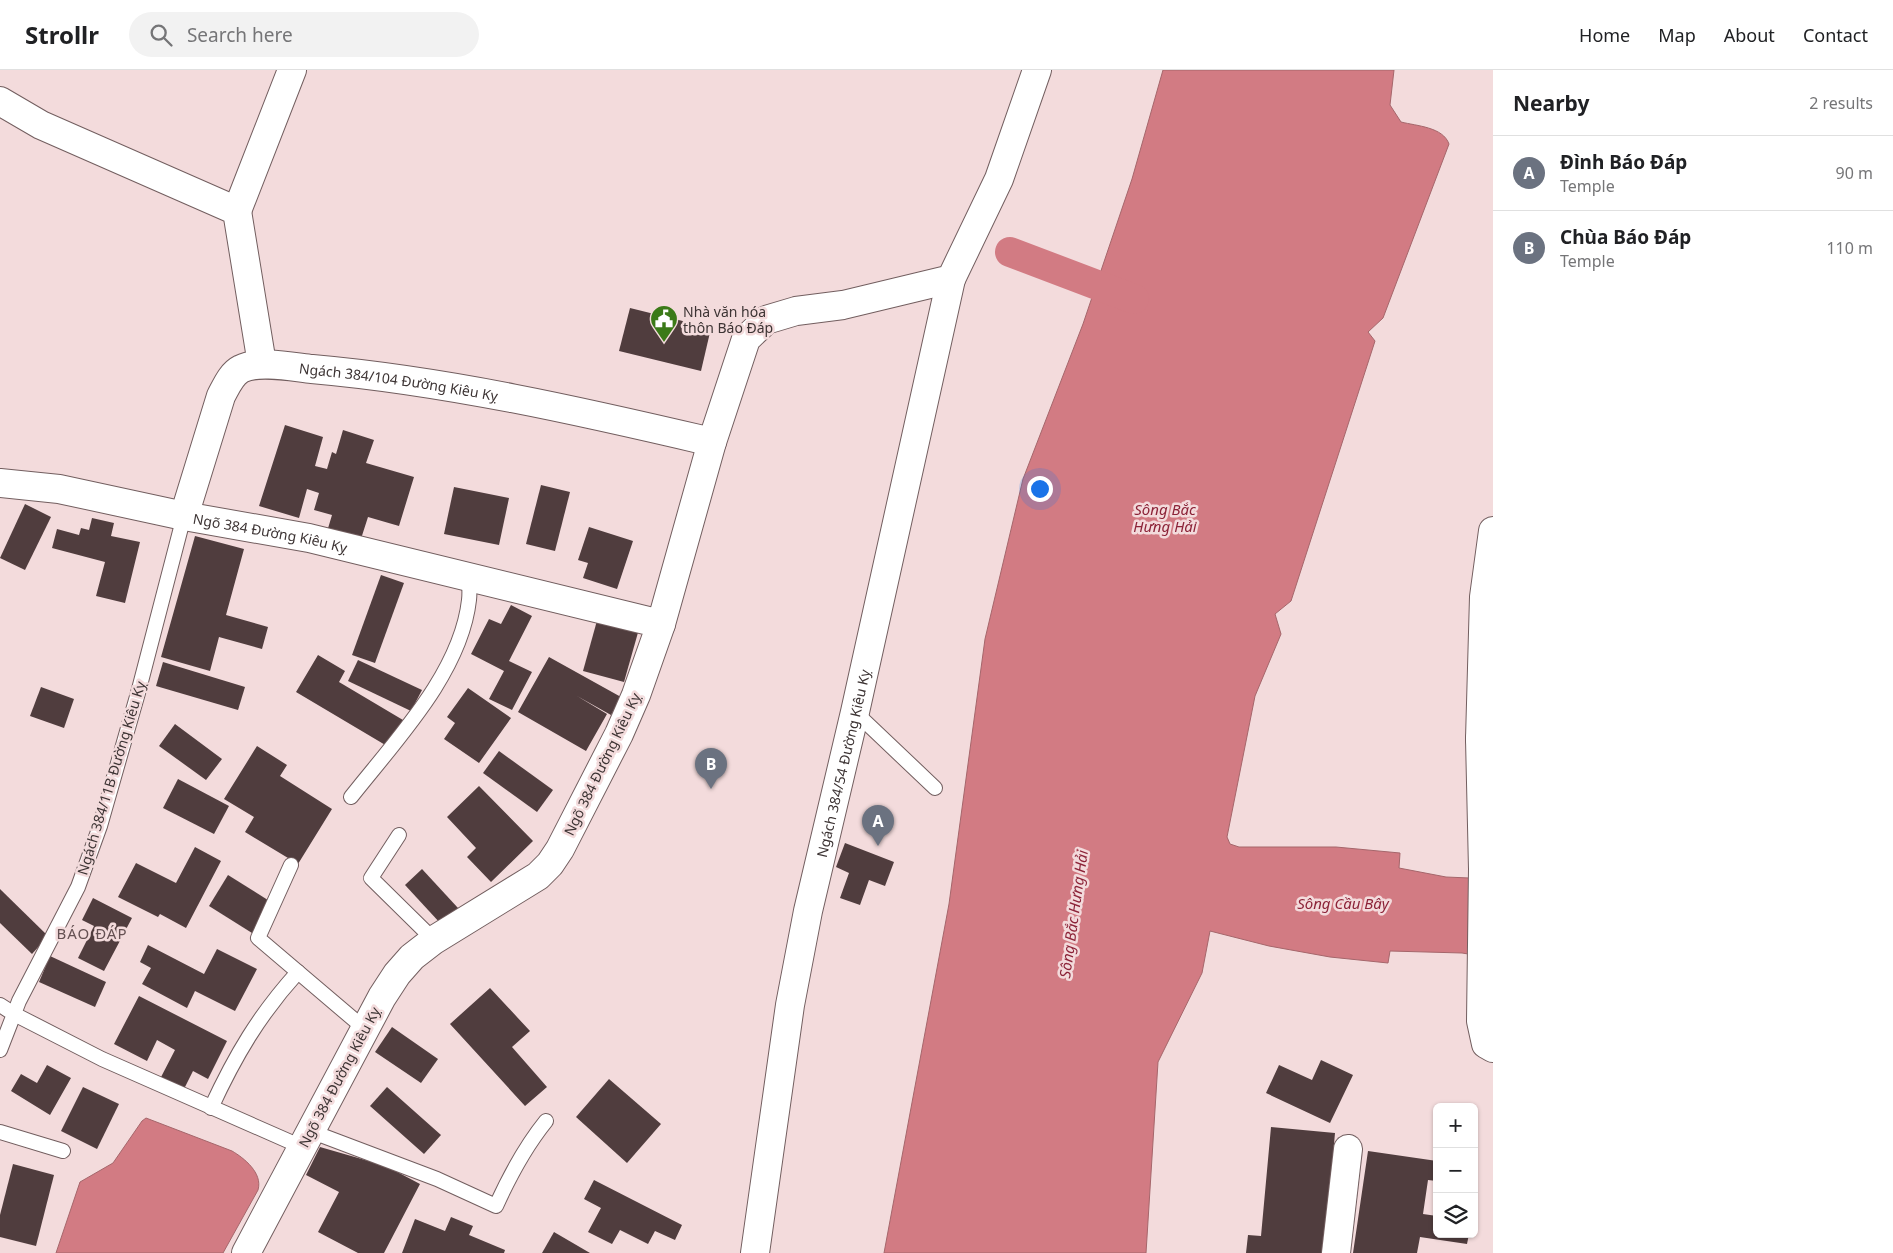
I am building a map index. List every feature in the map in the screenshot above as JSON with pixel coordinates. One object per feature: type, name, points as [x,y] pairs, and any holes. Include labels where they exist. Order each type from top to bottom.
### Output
[{"type":"street","points":[[262,364],[237,211],[292,70]]},
{"type":"street","name":"Ngách 384/54 Đường Kiêu Kỵ","points":[[755,1253],[790,1005],[808,911],[855,712],[951,279],[999,178],[1037,70]]},
{"type":"street","points":[[0,101],[41,125],[237,211]]},
{"type":"street","points":[[661,624],[712,442],[746,339],[766,320],[796,311],[843,305],[951,279]]},
{"type":"street","name":"Ngách 384/104 Đường Kiêu Kỵ","points":[[184,516],[221,396],[230,379],[240,369],[262,364],[362,373],[449,386],[613,419],[712,442]]},
{"type":"street","name":"Ngõ 384 Đường Kiêu Kỵ","points":[[0,483],[60,489],[184,516],[309,538],[661,624],[636,696],[619,734],[560,849],[550,864],[538,876],[434,940],[412,958],[397,974],[365,1029],[247,1253]]},
{"type":"street","points":[[1493,531],[1484,597],[1480,739],[1487,785],[1483,869],[1481,1021],[1486,1044],[1493,1048]]},
{"type":"street","points":[[1336,1253],[1348,1149]]},
{"type":"lane","name":"Ngách 384/11B Đường Kiêu Kỵ","points":[[0,1050],[19,1002],[78,887],[100,826],[138,693],[184,516]]},
{"type":"lane","points":[[351,796],[415,716],[444,672],[463,625],[469,600],[469,577]]},
{"type":"lane","points":[[855,712],[935,788]]},
{"type":"lane","points":[[399,835],[371,878],[434,940]]},
{"type":"lane","points":[[291,865],[258,938],[365,1029]]},
{"type":"lane","points":[[211,1108],[227,1073],[249,1034],[274,998],[298,972]]},
{"type":"lane","points":[[0,1005],[102,1059],[211,1108],[437,1179],[496,1206],[510,1175],[528,1144],[546,1121]]},
{"type":"lane","points":[[0,1132],[63,1151]]},
{"type":"water","name":"Sông Bắc Hưng Hải","points":[[1163,70],[1394,70],[1390,105],[1401,122],[1422,126],[1435,131],[1446,138],[1449,144],[1383,318],[1368,332],[1375,341],[1291,601],[1275,614],[1281,634],[1255,696],[1227,837],[1230,844],[1239,847],[1336,847],[1400,853],[1399,868],[1446,877],[1493,879],[1493,958],[1462,953],[1390,951],[1388,963],[1330,957],[1269,946],[1210,931],[1202,973],[1158,1062],[1146,1253],[884,1253],[949,904],[985,639],[1023,479],[1083,324],[1132,179]]},
{"type":"water","points":[[146,1118],[232,1151],[247,1162],[255,1172],[259,1184],[258,1190],[223,1253],[56,1253],[80,1182],[113,1163]]},
{"type":"building","points":[[630,308],[711,328],[701,371],[619,351]]},
{"type":"building","points":[[285,425],[323,437],[315,466],[327,469],[332,452],[336,454],[343,430],[374,440],[366,463],[414,477],[399,526],[368,517],[359,545],[326,535],[332,515],[314,510],[319,493],[307,489],[299,518],[259,506]]},
{"type":"building","points":[[541,485],[570,492],[555,551],[526,544]]},
{"type":"building","points":[[454,487],[509,498],[499,545],[444,534]]},
{"type":"building","points":[[25,504],[51,517],[25,570],[0,558]]},
{"type":"building","points":[[92,518],[114,523],[111,536],[140,542],[125,603],[96,596],[105,562],[52,548],[57,529],[79,535],[81,528],[89,530]]},
{"type":"building","points":[[589,527],[633,541],[617,589],[583,578],[588,563],[578,560]]},
{"type":"building","points":[[195,536],[244,549],[226,615],[268,627],[262,649],[219,637],[210,671],[161,657]]},
{"type":"building","points":[[381,575],[404,583],[375,663],[352,655]]},
{"type":"building","points":[[511,605],[532,616],[509,661],[532,672],[512,710],[489,699],[504,671],[471,654],[489,619],[501,624]]},
{"type":"building","points":[[598,617],[639,629],[624,682],[583,671]]},
{"type":"building","points":[[318,655],[345,671],[339,682],[403,720],[387,746],[296,692]]},
{"type":"building","points":[[549,657],[621,697],[611,715],[577,696],[607,714],[586,751],[518,712]]},
{"type":"building","points":[[358,660],[422,690],[411,711],[348,681]]},
{"type":"building","points":[[163,662],[245,687],[238,710],[156,686]]},
{"type":"building","points":[[41,687],[74,699],[64,728],[30,716]]},
{"type":"building","points":[[468,688],[511,718],[479,763],[444,739],[455,723],[447,717]]},
{"type":"building","points":[[175,724],[222,759],[206,780],[159,746]]},
{"type":"building","points":[[257,746],[287,765],[280,776],[332,809],[298,864],[245,832],[254,817],[224,799]]},
{"type":"building","points":[[499,751],[553,790],[537,812],[483,773]]},
{"type":"building","points":[[178,779],[229,806],[214,834],[163,808]]},
{"type":"building","points":[[479,786],[533,841],[491,882],[467,857],[476,848],[447,817]]},
{"type":"building","points":[[845,843],[894,862],[885,886],[869,880],[860,905],[840,898],[849,873],[836,867]]},
{"type":"building","points":[[195,847],[221,861],[186,928],[160,914],[158,917],[118,897],[136,863],[176,883]]},
{"type":"building","points":[[422,869],[458,908],[441,924],[405,885]]},
{"type":"building","points":[[228,875],[271,902],[252,933],[209,906]]},
{"type":"building","points":[[0,889],[48,936],[32,954],[0,923]]},
{"type":"building","points":[[93,898],[132,918],[104,971],[78,958],[94,926],[82,920]]},
{"type":"building","points":[[148,945],[204,974],[217,949],[257,969],[235,1011],[195,991],[187,1008],[142,984],[151,968],[140,962]]},
{"type":"building","points":[[50,956],[106,982],[95,1007],[39,982]]},
{"type":"building","points":[[490,988],[530,1031],[512,1047],[547,1087],[525,1106],[450,1024]]},
{"type":"building","points":[[139,996],[227,1041],[208,1079],[193,1071],[183,1091],[160,1079],[175,1050],[157,1040],[147,1061],[114,1044]]},
{"type":"building","points":[[392,1027],[438,1059],[421,1083],[375,1052]]},
{"type":"building","points":[[1321,1060],[1353,1075],[1330,1123],[1266,1093],[1279,1065],[1312,1080]]},
{"type":"building","points":[[47,1065],[71,1078],[50,1115],[11,1091],[21,1074],[37,1083]]},
{"type":"building","points":[[609,1079],[661,1124],[627,1163],[576,1117]]},
{"type":"building","points":[[83,1087],[119,1104],[97,1149],[61,1131]]},
{"type":"building","points":[[387,1087],[441,1135],[424,1154],[370,1106]]},
{"type":"building","points":[[1271,1127],[1335,1133],[1324,1253],[1246,1253],[1248,1235],[1261,1236]]},
{"type":"building","points":[[320,1147],[386,1166],[420,1184],[384,1253],[358,1253],[318,1232],[339,1192],[306,1175]]},
{"type":"building","points":[[1368,1151],[1433,1160],[1433,1181],[1428,1180],[1423,1214],[1433,1215],[1433,1238],[1468,1238],[1467,1244],[1420,1237],[1417,1253],[1353,1253]]},
{"type":"building","points":[[13,1164],[54,1175],[36,1246],[0,1237],[0,1215]]},
{"type":"building","points":[[594,1180],[682,1225],[675,1240],[655,1231],[648,1244],[620,1230],[612,1244],[588,1232],[601,1208],[584,1199]]},
{"type":"building","points":[[451,1217],[473,1226],[469,1235],[505,1250],[504,1253],[402,1253],[415,1219],[445,1231]]},
{"type":"building","points":[[554,1232],[590,1253],[542,1253]]},
{"type":"waterway","points":[[1010,252],[1134,299]]},
{"type":"place","name":"Nhà văn hóa thôn Báo Đáp","points":[[664,343]]},
{"type":"place","name":"Chùa Báo Đáp","points":[[711,789]]},
{"type":"place","name":"Đình Báo Đáp","points":[[878,846]]},
{"type":"district","name":"BÁO ĐÁP","points":[[92,933]]},
{"type":"water label","name":"Sông Cầu Bây","points":[[1343,903]]}]
